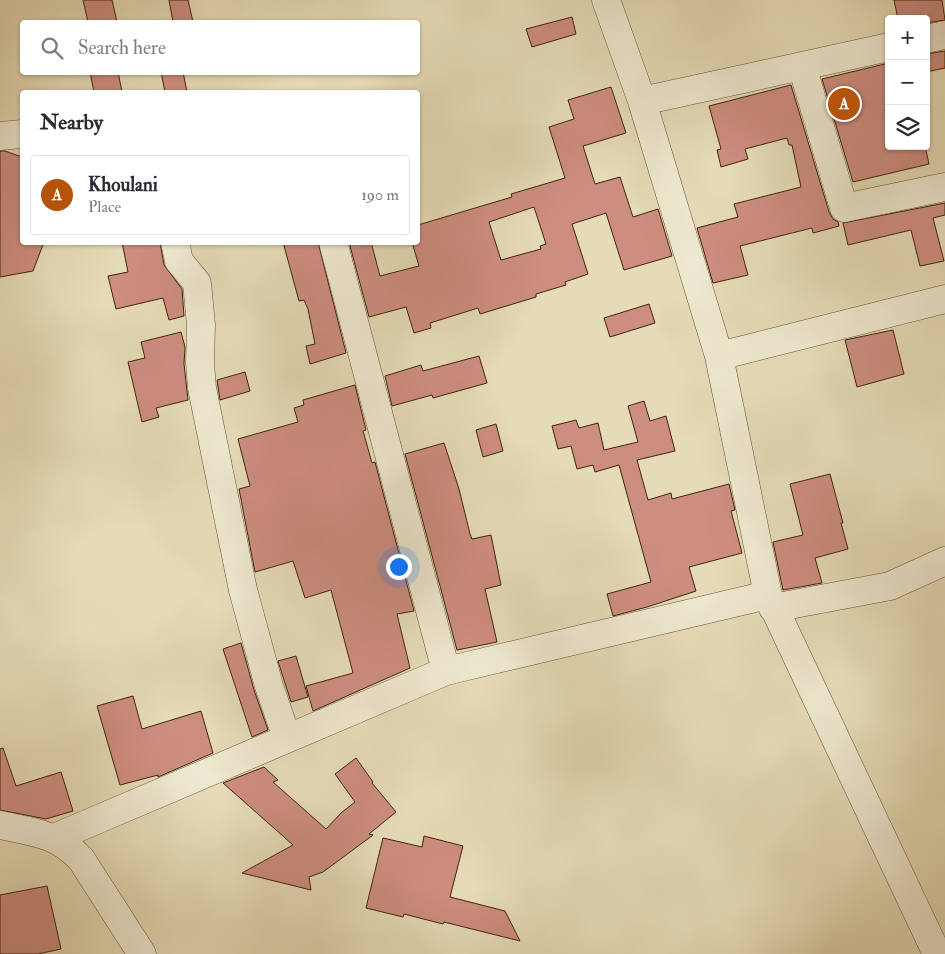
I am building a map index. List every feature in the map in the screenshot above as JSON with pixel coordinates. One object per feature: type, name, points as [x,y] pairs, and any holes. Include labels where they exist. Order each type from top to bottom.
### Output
[{"type":"street","points":[[606,0],[642,101],[718,356],[771,601],[937,954]]},
{"type":"street","points":[[930,38],[945,35]]},
{"type":"street","points":[[642,101],[885,48]]},
{"type":"street","points":[[802,66],[844,208],[945,188]]},
{"type":"street","points":[[0,136],[20,134]]},
{"type":"street","points":[[176,245],[179,261],[197,283],[201,326],[200,363],[202,388],[243,590],[269,686],[287,738]]},
{"type":"street","points":[[334,245],[446,671]]},
{"type":"street","points":[[718,356],[945,299]]},
{"type":"street","points":[[54,838],[446,671],[771,601],[890,586],[945,561]]},
{"type":"street","points":[[0,825],[54,838],[70,847],[80,859],[142,954]]},
{"type":"building","points":[[83,0],[112,0],[117,20],[88,20]]},
{"type":"building","points":[[169,0],[188,0],[193,20],[173,20]]},
{"type":"building","points":[[894,0],[942,0],[945,20],[930,22],[930,15],[897,15]]},
{"type":"building","points":[[572,17],[576,34],[532,47],[526,29]]},
{"type":"building","points":[[945,51],[945,68],[930,71],[930,53]]},
{"type":"building","points":[[885,64],[885,150],[926,150],[929,164],[853,182],[822,79]]},
{"type":"building","points":[[91,75],[119,75],[122,90],[94,90]]},
{"type":"building","points":[[162,75],[184,75],[187,90],[165,90]]},
{"type":"building","points":[[791,85],[829,212],[833,219],[838,222],[839,226],[813,233],[812,228],[740,246],[748,275],[713,283],[697,228],[738,217],[734,204],[801,187],[792,145],[789,145],[787,138],[745,149],[748,159],[721,167],[717,150],[721,149],[709,106]]},
{"type":"building","points":[[611,87],[626,133],[583,146],[595,184],[620,177],[633,217],[658,209],[672,256],[624,270],[606,213],[572,224],[588,274],[565,282],[566,285],[536,294],[536,297],[480,314],[478,308],[430,323],[431,328],[414,333],[406,307],[369,317],[350,245],[372,245],[380,276],[419,266],[413,245],[420,245],[420,224],[512,197],[511,194],[565,178],[549,127],[574,119],[568,100]],"holes":[[[534,207],[546,244],[540,246],[541,249],[501,260],[489,222]]]},
{"type":"building","points":[[0,151],[5,151],[20,156],[20,245],[43,245],[33,271],[0,277]]},
{"type":"building","points":[[945,203],[945,215],[933,218],[944,261],[920,266],[911,230],[848,245],[843,223]]},
{"type":"building","points":[[123,245],[161,245],[164,265],[182,289],[184,316],[169,320],[163,298],[116,309],[108,276],[128,272]]},
{"type":"building","points":[[284,245],[319,245],[346,353],[310,364],[306,346],[315,344],[308,309],[304,300],[299,301]]},
{"type":"building","points":[[649,304],[655,323],[610,337],[604,318]]},
{"type":"building","points":[[893,330],[904,374],[857,387],[845,340]]},
{"type":"building","points":[[181,332],[185,347],[184,364],[188,400],[156,408],[159,417],[142,422],[128,362],[145,358],[141,342]]},
{"type":"building","points":[[479,356],[487,383],[433,398],[432,395],[392,406],[385,376],[421,365],[423,371]]},
{"type":"building","points":[[245,372],[250,391],[220,400],[217,380]]},
{"type":"building","points":[[355,385],[366,430],[363,431],[372,463],[375,462],[414,611],[397,614],[410,668],[313,711],[306,686],[353,673],[331,590],[305,598],[293,561],[255,572],[239,489],[250,486],[238,439],[298,422],[294,408],[304,405],[303,400]]},
{"type":"building","points":[[644,401],[650,421],[666,416],[675,451],[637,460],[648,500],[671,493],[672,499],[729,484],[735,510],[731,511],[742,553],[689,567],[696,591],[613,616],[607,594],[651,582],[619,465],[595,472],[593,465],[577,469],[571,446],[558,449],[552,426],[576,420],[579,428],[598,423],[604,450],[638,442],[628,406]]},
{"type":"building","points":[[496,424],[503,451],[483,457],[476,430]]},
{"type":"building","points":[[444,443],[459,489],[472,539],[491,535],[501,585],[485,589],[497,642],[457,650],[405,454]]},
{"type":"building","points":[[830,474],[848,549],[815,558],[822,583],[783,590],[773,542],[803,535],[790,484]]},
{"type":"building","points":[[241,643],[254,690],[268,730],[252,737],[223,649]]},
{"type":"building","points":[[296,656],[308,697],[291,702],[278,661]]},
{"type":"building","points":[[133,696],[142,729],[201,711],[213,753],[158,777],[158,775],[120,785],[97,706]]},
{"type":"building","points":[[3,748],[16,786],[61,772],[73,811],[46,819],[0,810],[0,749]]},
{"type":"building","points":[[356,758],[372,783],[396,812],[369,834],[373,835],[323,872],[309,877],[311,890],[242,873],[293,845],[223,783],[264,767],[278,780],[273,782],[326,829],[355,802],[335,774]]},
{"type":"building","points":[[424,836],[463,846],[450,897],[505,911],[520,941],[444,922],[443,924],[404,914],[403,917],[366,908],[383,838],[422,847]]},
{"type":"building","points":[[47,886],[61,949],[38,954],[0,954],[0,895]]},
{"type":"place","name":"Khoulani","points":[[844,104]]}]
